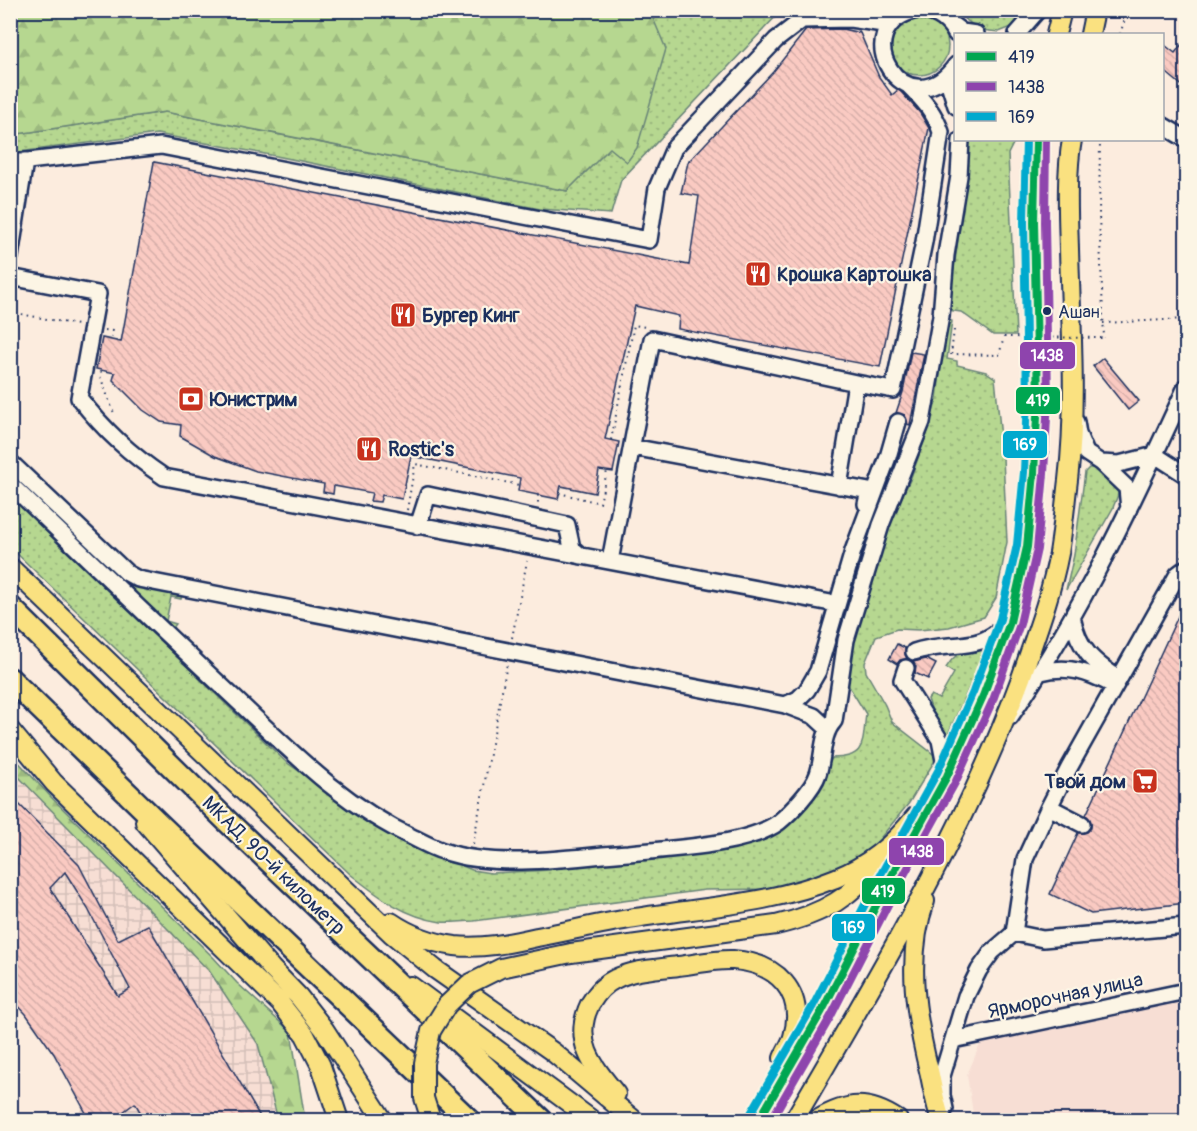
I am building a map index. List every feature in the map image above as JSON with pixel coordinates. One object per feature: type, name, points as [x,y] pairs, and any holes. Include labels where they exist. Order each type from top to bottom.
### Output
[{"type":"highway","name":"МКАД, 90-й километр","points":[[10,607],[227,821],[541,1120]]},
{"type":"highway","points":[[10,679],[469,1120]]},
{"type":"main road","points":[[1056,33],[1062,10]]},
{"type":"main road","points":[[1090,33],[1095,10]]},
{"type":"main road","points":[[759,1120],[822,1011],[885,888],[947,776],[983,696],[1010,622],[1027,547],[1034,473],[1038,398],[1034,222],[1036,141]]},
{"type":"main road","points":[[794,1120],[849,1026],[971,796],[1002,729],[1038,629],[1059,553],[1069,476],[1072,398],[1068,222],[1071,141]]},
{"type":"main road","points":[[10,567],[392,934],[435,969],[553,1052],[636,1120]]},
{"type":"main road","points":[[10,730],[54,783],[280,1003],[305,1035],[321,1066],[339,1120]]},
{"type":"main road","points":[[81,748],[299,997],[324,1029],[383,1120]]},
{"type":"main road","points":[[431,1120],[424,1098],[424,1063],[431,1031],[447,1005],[469,984],[501,968],[571,953],[776,925],[803,919],[832,906],[871,873],[947,776]]},
{"type":"main road","points":[[346,889],[394,924],[417,936],[456,946],[481,946],[802,891],[838,878],[872,859],[903,833]]},
{"type":"main road","points":[[941,1120],[917,1016],[914,961],[922,908],[943,852]]},
{"type":"main road","points":[[364,951],[592,1120]]},
{"type":"main road","points":[[636,1120],[599,1074],[588,1053],[582,1034],[586,1012],[596,993],[615,979],[643,970],[730,960],[754,963],[772,970],[784,982],[793,998],[795,1017],[793,1037],[753,1120]]},
{"type":"main road","points":[[817,1120],[834,1110],[852,1106],[869,1106],[898,1120]]},
{"type":"street","points":[[1018,33],[1038,10]]},
{"type":"street","points":[[610,561],[652,339],[893,390],[924,242],[941,132],[937,119],[924,101],[902,89],[886,66],[882,54],[884,37],[890,25],[913,11],[937,14],[953,29],[969,33]]},
{"type":"street","points":[[11,250],[18,162],[161,146],[649,240],[657,189],[674,148],[776,40],[802,20],[850,18],[890,25]]},
{"type":"street","points":[[902,89],[923,88],[937,84],[951,71]]},
{"type":"street","points":[[951,71],[954,92]]},
{"type":"street","points":[[1164,126],[1186,139]]},
{"type":"street","points":[[10,484],[309,770],[336,791],[391,827],[443,852],[470,858],[519,860],[647,851],[712,843],[758,833],[779,822],[804,797],[818,777],[827,728],[834,721],[846,640],[881,525],[922,422],[941,316],[946,255],[959,176],[961,141]]},
{"type":"street","points":[[1030,141],[1034,222]]},
{"type":"street","points":[[10,277],[98,294],[79,398],[104,429],[121,445],[138,460],[164,477],[836,604]]},
{"type":"street","points":[[839,486],[856,383]]},
{"type":"street","points":[[1002,729],[1041,672],[1072,617],[1129,509],[1186,387]]},
{"type":"street","points":[[1072,398],[1078,434],[1086,453],[1101,463],[1127,488],[1129,509]]},
{"type":"street","points":[[862,521],[902,423],[881,525]]},
{"type":"street","points":[[632,447],[869,491],[819,671],[807,690],[798,699],[785,705]]},
{"type":"street","points":[[1101,463],[1119,464],[1155,455],[1186,475]]},
{"type":"street","points":[[10,462],[127,573],[138,579],[785,705],[814,716],[827,728]]},
{"type":"street","points":[[418,526],[428,495],[567,525],[572,548],[581,556]]},
{"type":"street","points":[[948,1120],[942,1095],[942,1076],[966,996],[979,970],[992,952],[1014,933],[1025,859],[1049,807],[1182,571]]},
{"type":"street","points":[[1072,617],[1079,642],[1087,654],[1117,683]]},
{"type":"street","points":[[914,652],[924,648],[980,641],[993,635],[1010,622]]},
{"type":"street","points":[[906,668],[902,680],[940,740],[947,776]]},
{"type":"street","points":[[1041,672],[1059,668],[1079,671],[1117,683]]},
{"type":"street","points":[[1049,807],[1082,824]]},
{"type":"street","points":[[1014,933],[1043,939],[1186,926]]},
{"type":"street","name":"Ярморочная улица","points":[[953,1040],[1186,991]]},
{"type":"path","points":[[1120,33],[1128,10]]},
{"type":"path","points":[[941,316],[955,317],[951,354],[999,355],[1004,337],[1104,338],[1099,215],[1100,141]]},
{"type":"path","points":[[10,312],[112,331],[111,340]]},
{"type":"path","points":[[1103,323],[1186,319]]},
{"type":"path","points":[[611,440],[634,325],[646,327]]},
{"type":"path","points":[[101,371],[100,376],[114,416]]},
{"type":"path","points":[[407,512],[415,464],[519,485]]},
{"type":"path","points":[[559,493],[600,503],[607,471]]},
{"type":"path","points":[[538,495],[538,519]]},
{"type":"path","points":[[1182,571],[1186,533],[1186,495]]},
{"type":"path","points":[[470,858],[530,546]]},
{"type":"shaded area","points":[[10,769],[210,972],[258,1044],[278,1120],[74,1120],[83,1108],[54,1054],[11,997]]},
{"type":"shaded area","points":[[1186,984],[1186,1120],[974,1120],[967,1075],[990,1021]]},
{"type":"green space","points":[[11,10],[650,11],[666,49],[637,148],[627,162],[610,148],[567,191],[165,112],[11,135]]},
{"type":"green space","points":[[650,11],[781,11],[621,180],[611,214],[540,209],[157,134],[11,153],[11,135],[165,112],[567,191],[610,147]]},
{"type":"green space","points":[[958,11],[1030,11],[1022,23],[999,32],[981,30],[966,20]]},
{"type":"green space","points":[[919,17],[935,22],[943,30],[948,46],[943,62],[935,70],[919,75],[903,70],[895,62],[890,46],[895,30],[903,22]]},
{"type":"green space","points":[[968,141],[1014,141],[1008,154],[1016,335],[993,335],[961,312],[948,310],[965,191],[962,172]]},
{"type":"green space","points":[[946,320],[952,321],[947,359],[957,361],[957,365],[986,372],[995,378],[1003,458],[1007,542],[996,598],[984,617],[949,627],[919,630],[897,629],[876,636],[865,663],[866,672],[892,722],[937,757],[909,803],[873,847],[835,870],[805,882],[769,889],[705,890],[474,921],[441,922],[403,910],[381,898],[350,874],[11,548],[10,496],[286,762],[336,797],[439,856],[472,870],[491,873],[550,870],[554,866],[766,834],[823,777],[832,758],[852,755],[861,747],[866,714],[845,680],[845,667],[888,526],[910,480],[937,399]]},
{"type":"green space","points":[[1089,468],[1108,475],[1115,483],[1118,495],[1113,508],[1066,590],[1074,555],[1085,472]]},
{"type":"green space","points":[[10,470],[141,587],[182,595],[181,599],[171,597],[166,621],[176,624],[172,629],[11,477]]},
{"type":"green space","points":[[983,648],[979,665],[947,736],[932,711],[928,699],[931,695],[939,699],[954,673],[946,668],[953,658],[966,651]]},
{"type":"green space","points":[[10,753],[237,983],[291,1032],[305,1120],[278,1120],[258,1044],[210,972],[11,769]]},
{"type":"building","points":[[842,29],[860,33],[879,77],[892,95],[898,90],[901,92],[920,113],[929,128],[880,367],[678,329],[679,316],[635,306],[605,439],[619,442],[613,472],[599,470],[595,493],[561,486],[558,499],[518,491],[520,478],[411,456],[402,499],[382,495],[380,502],[370,501],[372,493],[334,486],[333,494],[323,492],[324,484],[256,471],[215,456],[180,436],[181,425],[161,422],[143,410],[113,380],[115,373],[96,369],[102,338],[121,342],[154,162],[689,265],[699,196],[681,193],[688,162],[773,72],[806,30]]},
{"type":"building","points":[[1186,39],[1186,89],[1164,71],[1164,45],[1175,53]]},
{"type":"building","points":[[911,352],[924,354],[910,425],[907,424],[905,415],[896,413]]},
{"type":"building","points":[[1103,358],[1139,401],[1128,410],[1093,366]]},
{"type":"building","name":"Твой дом","points":[[1186,599],[1186,903],[1091,914],[1050,894],[1078,833],[1087,832],[1091,828],[1090,819],[1086,815]]},
{"type":"building","points":[[897,644],[905,648],[907,659],[900,660],[897,664],[889,659]]},
{"type":"building","points":[[926,659],[936,664],[928,679],[915,673],[916,667],[913,662]]},
{"type":"building","points":[[10,795],[79,865],[118,940],[148,925],[262,1120],[145,1120],[135,1103],[112,1120],[76,1120],[86,1113],[54,1054],[26,1014],[10,997]],"holes":[[[65,872],[88,909],[130,989],[118,996],[50,888]]]},
{"type":"transit line","name":"169","points":[[750,1115],[813,1006],[876,883],[938,771],[973,692],[1000,619],[1017,545],[1024,472],[1027,398],[1024,222],[1026,141]]},
{"type":"transit line","name":"419","points":[[759,1120],[822,1011],[885,888],[947,776],[983,696],[1010,622],[1027,547],[1034,473],[1038,398],[1034,222],[1036,141]]},
{"type":"transit line","name":"1438","points":[[771,1120],[831,1016],[894,893],[956,781],[993,700],[1020,624],[1037,549],[1044,474],[1048,398],[1046,141]]},
{"type":"place","name":"Крошка Картошка","points":[[758,274]]},
{"type":"place","name":"Ашан","points":[[1047,311]]},
{"type":"place","name":"Бургер Кинг","points":[[403,315]]},
{"type":"place","name":"Юнистрим","points":[[191,399]]},
{"type":"place","name":"Rostic's","points":[[369,449]]},
{"type":"place","name":"Твой дом","points":[[1145,781]]}]
